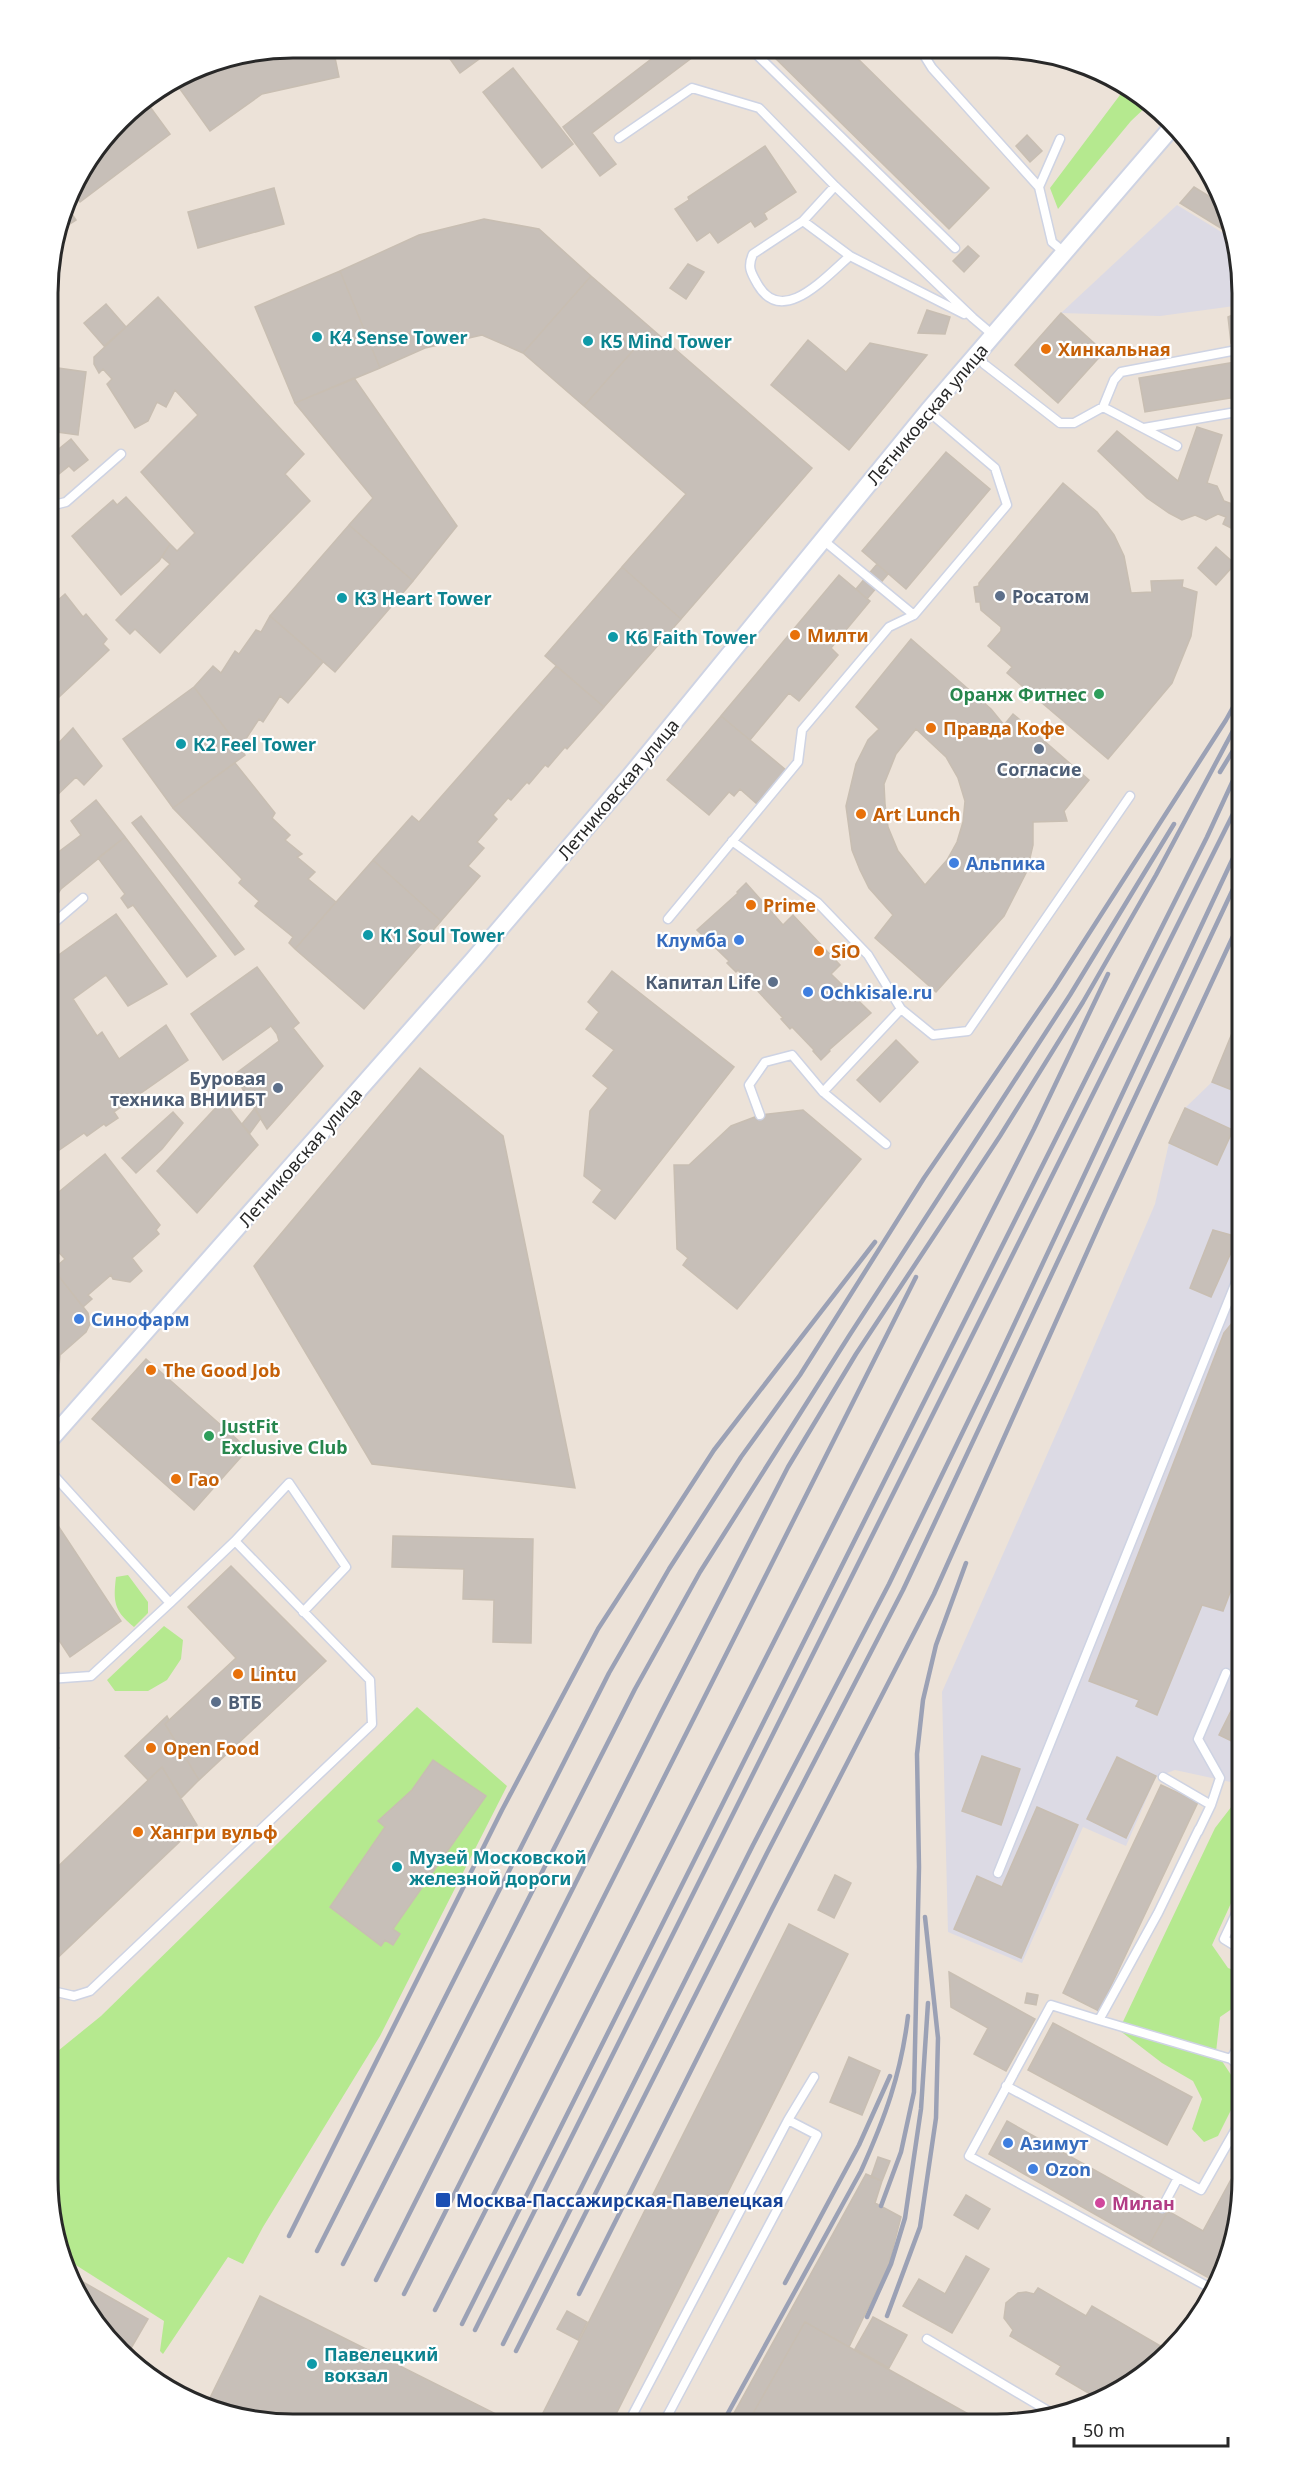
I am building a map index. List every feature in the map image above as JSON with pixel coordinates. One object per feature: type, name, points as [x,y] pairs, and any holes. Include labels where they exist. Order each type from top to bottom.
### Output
[{"type":"street","name":"Летниковская улица","points":[[58,1431],[488,942],[631,775],[928,411],[1168,132]]},
{"type":"lane","points":[[760,58],[955,248]]},
{"type":"lane","points":[[926,58],[932,68],[1039,187],[1052,242],[1064,252]]},
{"type":"lane","points":[[619,138],[692,88],[759,108],[835,186],[993,335]]},
{"type":"lane","points":[[1039,187],[1060,139]]},
{"type":"lane","points":[[835,186],[803,221],[753,254],[749,262],[750,272],[761,291],[772,299],[783,302],[795,300],[850,256]]},
{"type":"lane","points":[[803,221],[850,256],[973,318]]},
{"type":"lane","points":[[978,352],[984,364],[1060,423],[1074,423],[1103,407],[1114,380],[1121,372],[1232,351]]},
{"type":"lane","points":[[1103,407],[1178,446]]},
{"type":"lane","points":[[668,919],[798,762],[802,730],[889,627],[914,615],[1007,505],[995,468],[928,411]]},
{"type":"lane","points":[[1143,428],[1232,413]]},
{"type":"lane","points":[[58,504],[66,502],[121,454]]},
{"type":"lane","points":[[823,540],[914,615]]},
{"type":"lane","points":[[732,841],[819,903],[868,955],[901,1009],[933,1035],[968,1031],[1130,796]]},
{"type":"lane","points":[[58,919],[83,898]]},
{"type":"lane","points":[[823,1092],[901,1009]]},
{"type":"lane","points":[[760,1115],[749,1085],[765,1062],[792,1055],[823,1092],[886,1144]]},
{"type":"lane","points":[[998,1873],[1232,1292]]},
{"type":"lane","points":[[58,1480],[170,1603]]},
{"type":"lane","points":[[58,1678],[92,1676],[235,1541],[289,1483],[346,1567],[303,1612]]},
{"type":"lane","points":[[58,1992],[74,1996],[90,1992],[372,1724],[370,1680],[235,1541]]},
{"type":"lane","points":[[1099,2020],[1158,1913],[1211,1805],[1220,1778],[1198,1739],[1226,1673]]},
{"type":"lane","points":[[1163,1777],[1211,1805]]},
{"type":"lane","points":[[1232,1922],[1224,1939],[1232,1944]]},
{"type":"lane","points":[[1206,2285],[1141,2245],[969,2156],[1051,2005],[1231,2060]]},
{"type":"lane","points":[[633,2414],[788,2120],[814,2077]]},
{"type":"lane","points":[[1005,2086],[1201,2190],[1232,2136]]},
{"type":"lane","points":[[668,2414],[817,2135],[788,2120]]},
{"type":"lane","points":[[1162,2208],[1178,2178]]},
{"type":"lane","points":[[927,2339],[1046,2409]]},
{"type":"shaded area","points":[[1177,205],[1224,234],[1231,278],[1232,306],[1160,316],[1061,313]]},
{"type":"shaded area","points":[[1232,1033],[1232,1782],[1175,1770],[1156,1777],[1126,1846],[1083,1827],[1022,1963],[948,1932],[942,1692],[1155,1204],[1169,1143],[1185,1108],[1212,1082]]},
{"type":"green space","points":[[1121,94],[1143,110],[1058,209],[1050,188]]},
{"type":"green space","points":[[128,1575],[148,1602],[148,1613],[134,1627],[122,1616],[115,1600],[116,1577]]},
{"type":"green space","points":[[164,1626],[183,1640],[181,1659],[167,1680],[148,1691],[115,1691],[107,1680]]},
{"type":"green space","points":[[417,1707],[507,1786],[380,2036],[263,2227],[243,2264],[228,2257],[163,2354],[160,2351],[164,2321],[74,2264],[63,2226],[58,2180],[58,2051],[101,2016]]},
{"type":"green space","points":[[1232,1806],[1232,1901],[1212,1945],[1228,1968],[1232,1969],[1232,2009],[1220,2017],[1216,2052],[1232,2076],[1232,2108],[1218,2136],[1204,2142],[1192,2129],[1202,2099],[1193,2081],[1162,2063],[1119,2030],[1215,1828]]},
{"type":"building","points":[[293,58],[335,58],[339,77],[262,94],[210,131],[179,88],[203,76],[247,63]]},
{"type":"building","points":[[449,58],[481,58],[460,73]]},
{"type":"building","points":[[653,58],[692,58],[592,133],[616,164],[600,176],[563,127]]},
{"type":"building","points":[[775,58],[857,58],[989,188],[949,229]]},
{"type":"building","points":[[513,68],[573,144],[542,168],[483,92]]},
{"type":"building","points":[[150,107],[170,134],[80,202],[78,199],[83,189],[107,150],[127,127]]},
{"type":"building","points":[[1027,135],[1042,151],[1030,162],[1016,146]]},
{"type":"building","points":[[765,146],[796,192],[764,213],[767,219],[755,227],[751,221],[718,243],[710,232],[697,241],[675,209],[689,200],[688,197]]},
{"type":"building","points":[[1194,187],[1211,198],[1223,230],[1180,203]]},
{"type":"building","points":[[274,188],[284,224],[198,248],[188,212]]},
{"type":"building","points":[[72,214],[76,220],[69,225]]},
{"type":"building","points":[[484,219],[539,229],[591,276],[523,353],[482,335],[425,348],[380,368],[340,271],[419,235]]},
{"type":"building","points":[[968,246],[979,256],[964,272],[953,261]]},
{"type":"building","points":[[688,264],[704,272],[686,299],[670,288]]},
{"type":"building","name":"К4 Sense Tower","points":[[340,271],[380,368],[295,403],[255,307]]},
{"type":"building","name":"К5 Mind Tower","points":[[591,276],[652,329],[584,406],[523,353]]},
{"type":"building","points":[[158,297],[304,454],[285,474],[310,501],[160,653],[135,629],[130,634],[116,620],[170,564],[162,557],[170,544],[177,551],[195,533],[141,472],[198,415],[175,390],[166,407],[157,402],[148,421],[135,428],[107,384],[112,379],[103,369],[99,373],[94,364],[94,357]]},
{"type":"building","points":[[106,304],[126,327],[104,346],[84,323]]},
{"type":"building","points":[[927,310],[950,317],[945,334],[918,333]]},
{"type":"building","points":[[1061,313],[1104,352],[1058,403],[1015,365]]},
{"type":"building","points":[[1232,315],[1231,343],[1228,317]]},
{"type":"building","points":[[652,329],[812,468],[681,619],[622,567],[686,494],[584,406]]},
{"type":"building","points":[[808,340],[846,372],[870,343],[927,355],[849,450],[771,385]]},
{"type":"building","points":[[1232,363],[1232,398],[1145,412],[1139,378]]},
{"type":"building","points":[[58,368],[86,372],[78,435],[58,432]]},
{"type":"building","points":[[354,378],[457,526],[413,581],[349,525],[373,498],[295,403]]},
{"type":"building","points":[[1197,427],[1222,435],[1207,483],[1217,486],[1224,501],[1232,504],[1232,528],[1223,524],[1226,517],[1218,514],[1206,520],[1195,515],[1182,520],[1169,513],[1147,498],[1098,451],[1117,431],[1178,481]]},
{"type":"building","points":[[71,439],[88,460],[74,471],[69,466],[58,475],[58,450]]},
{"type":"building","points":[[946,452],[990,489],[906,589],[862,551]]},
{"type":"building","points":[[1063,483],[1097,512],[1114,535],[1124,556],[1131,593],[1152,592],[1151,581],[1183,580],[1182,587],[1197,592],[1191,636],[1172,683],[1108,759],[1007,673],[1012,667],[988,646],[1001,631],[1001,627],[981,610],[980,602],[976,602],[974,587],[979,586],[979,583]]},
{"type":"building","points":[[126,497],[170,544],[159,561],[121,595],[72,536],[113,500],[117,505]]},
{"type":"building","name":"К3 Heart Tower","points":[[349,525],[413,581],[335,672],[270,616]]},
{"type":"building","points":[[1216,547],[1232,561],[1232,567],[1216,585],[1198,568]]},
{"type":"building","points":[[877,564],[888,574],[867,599],[856,589]]},
{"type":"building","name":"К6 Faith Tower","points":[[622,567],[681,619],[604,707],[545,656]]},
{"type":"building","points":[[839,575],[870,601],[831,648],[838,655],[799,701],[789,693],[750,740],[721,716]]},
{"type":"building","points":[[65,594],[83,617],[86,614],[107,639],[103,644],[109,650],[58,698],[58,600]]},
{"type":"building","points":[[270,616],[323,662],[288,703],[280,696],[263,722],[259,719],[240,748],[194,687],[213,666],[221,673],[235,651],[239,654],[256,630],[261,632]]},
{"type":"building","points":[[911,639],[991,709],[1004,725],[1013,714],[1089,780],[1064,811],[1067,821],[1033,822],[1033,845],[1027,871],[1004,916],[936,992],[875,938],[893,915],[869,888],[860,870],[852,850],[846,806],[856,764],[868,740],[879,729],[856,707]],"holes":[[[916,729],[946,757],[958,778],[965,801],[963,822],[957,842],[947,860],[925,885],[898,851],[888,827],[884,784],[896,754]]]},
{"type":"building","points":[[556,666],[604,707],[567,749],[565,747],[548,767],[545,765],[529,784],[527,782],[511,800],[508,798],[493,815],[497,819],[477,842],[484,848],[468,866],[480,876],[441,921],[373,860],[412,816],[419,822]]},
{"type":"building","name":"К2 Feel Tower","points":[[194,687],[245,755],[173,808],[123,739]]},
{"type":"building","points":[[721,716],[786,770],[757,804],[740,789],[734,796],[729,792],[709,815],[667,780]]},
{"type":"building","points":[[73,728],[102,766],[84,785],[76,777],[58,794],[58,744]]},
{"type":"building","points":[[235,763],[275,813],[272,818],[290,835],[285,840],[302,854],[297,857],[315,872],[308,879],[336,902],[295,949],[289,943],[293,937],[255,906],[259,901],[239,883],[242,879],[173,808]]},
{"type":"building","points":[[96,800],[125,837],[58,894],[58,852],[81,835],[71,821]]},
{"type":"building","points":[[141,816],[244,949],[235,955],[132,823]]},
{"type":"building","points":[[125,837],[216,956],[187,977],[133,905],[128,908],[121,898],[125,894],[98,858]]},
{"type":"building","name":"К1 Soul Tower","points":[[373,860],[441,921],[364,1009],[295,949]]},
{"type":"building","points":[[746,883],[783,925],[793,915],[840,965],[831,974],[871,1013],[829,1050],[821,1060],[738,970],[736,972],[727,963],[729,961],[697,930]]},
{"type":"building","points":[[116,914],[167,984],[128,1006],[106,975],[73,999],[97,1036],[102,1032],[119,1059],[166,1025],[188,1060],[114,1112],[118,1118],[106,1126],[104,1124],[87,1136],[84,1133],[58,1151],[58,956]]},
{"type":"building","points":[[257,967],[299,1023],[293,1028],[323,1066],[267,1129],[234,1075],[279,1041],[277,1034],[271,1026],[223,1060],[191,1014]]},
{"type":"building","points":[[612,971],[734,1067],[615,1219],[593,1202],[602,1190],[584,1176],[590,1111],[608,1088],[593,1076],[614,1050],[586,1029],[599,1012],[588,1002]]},
{"type":"building","points":[[1232,1033],[1232,1090],[1212,1082]]},
{"type":"building","points":[[896,1040],[918,1062],[880,1102],[857,1080]]},
{"type":"building","points":[[420,1068],[503,1136],[575,1488],[372,1464],[254,1266]]},
{"type":"building","points":[[223,1100],[258,1145],[197,1213],[157,1171]]},
{"type":"building","points":[[255,1108],[261,1118],[250,1133],[242,1124]]},
{"type":"building","points":[[1185,1108],[1232,1130],[1217,1165],[1169,1143]]},
{"type":"building","points":[[803,1110],[861,1159],[737,1309],[683,1265],[688,1258],[677,1249],[674,1165],[689,1165],[731,1126],[760,1115]]},
{"type":"building","points":[[173,1112],[183,1123],[162,1149],[136,1173],[122,1158]]},
{"type":"building","points":[[105,1154],[160,1225],[156,1230],[159,1234],[132,1258],[142,1271],[130,1282],[113,1279],[111,1275],[88,1295],[92,1299],[83,1307],[58,1275],[58,1265],[65,1259],[58,1252],[58,1193]]},
{"type":"building","points":[[1213,1230],[1232,1235],[1232,1250],[1211,1297],[1190,1288]]},
{"type":"building","points":[[58,1275],[88,1313],[90,1324],[86,1332],[60,1355],[58,1378]]},
{"type":"building","points":[[1232,1323],[1232,1587],[1223,1611],[1202,1605],[1157,1715],[1136,1706],[1139,1700],[1089,1681],[1224,1333]]},
{"type":"building","points":[[146,1359],[248,1449],[194,1510],[92,1419]]},
{"type":"building","points":[[58,1526],[121,1621],[70,1657],[58,1639]]},
{"type":"building","points":[[393,1536],[533,1539],[531,1643],[493,1642],[494,1600],[463,1599],[464,1569],[392,1567]]},
{"type":"building","points":[[231,1566],[326,1661],[199,1780],[165,1724],[236,1658],[188,1607]]},
{"type":"building","points":[[1232,1709],[1232,1741],[1219,1735]]},
{"type":"building","points":[[167,1716],[169,1720],[165,1724],[199,1780],[181,1798],[162,1767],[148,1780],[125,1756]]},
{"type":"building","points":[[982,1756],[1020,1769],[1001,1825],[962,1811]]},
{"type":"building","points":[[1117,1757],[1156,1776],[1126,1838],[1087,1819]]},
{"type":"building","name":"Музей Московской железной дороги","points":[[433,1760],[486,1796],[393,1929],[400,1934],[393,1945],[385,1940],[381,1946],[330,1907],[385,1827],[378,1821],[412,1790]]},
{"type":"building","points":[[162,1767],[197,1825],[58,1957],[58,1866]]},
{"type":"building","points":[[1161,1785],[1198,1802],[1099,2011],[1063,1993]]},
{"type":"building","points":[[1037,1807],[1078,1825],[1021,1958],[954,1929],[977,1876],[1002,1887]]},
{"type":"building","points":[[835,1875],[851,1883],[834,1918],[818,1910]]},
{"type":"building","points":[[789,1924],[848,1954],[616,2414],[543,2414]]},
{"type":"building","points":[[949,1972],[1035,2019],[1006,2071],[974,2054],[988,2028],[951,2007]]},
{"type":"building","points":[[1027,1993],[1038,1995],[1036,2005],[1025,2003]]},
{"type":"building","points":[[1053,2023],[1192,2097],[1167,2145],[1028,2070]]},
{"type":"building","points":[[849,2057],[880,2071],[862,2115],[830,2102]]},
{"type":"building","points":[[1007,2121],[1168,2211],[1149,2245],[989,2154]]},
{"type":"building","points":[[878,2157],[890,2161],[882,2181],[871,2177]]},
{"type":"building","points":[[866,2174],[882,2181],[875,2203],[901,2217],[888,2267],[849,2347],[805,2322],[753,2414],[734,2414]]},
{"type":"building","points":[[1232,2178],[1224,2241],[1210,2278],[1149,2245],[1168,2211],[1203,2231]]},
{"type":"building","points":[[966,2195],[990,2209],[978,2229],[954,2215]]},
{"type":"building","points":[[966,2256],[989,2269],[952,2333],[903,2306],[919,2279],[945,2294]]},
{"type":"building","points":[[82,2281],[148,2319],[131,2349],[107,2323]]},
{"type":"building","points":[[1038,2288],[1086,2316],[1092,2306],[1162,2347],[1127,2375],[1091,2395],[1056,2374],[1061,2366],[1010,2336],[1013,2330],[1004,2318],[1006,2303],[1018,2293],[1034,2294]]},
{"type":"building","name":"Павелецкий вокзал","points":[[260,2296],[496,2414],[278,2414],[232,2407],[209,2399]]},
{"type":"building","points":[[567,2311],[587,2322],[578,2340],[557,2329]]},
{"type":"building","points":[[873,2317],[907,2335],[889,2368],[855,2349]]},
{"type":"building","points":[[805,2322],[968,2414],[753,2414]]},
{"type":"railway","points":[[317,2251],[609,1673],[669,1569],[741,1457],[800,1375],[924,1178],[1054,988],[1232,709]]},
{"type":"railway","points":[[376,2280],[661,1713],[788,1467],[856,1354],[1000,1136],[1083,1002],[1156,875],[1232,733]]},
{"type":"railway","points":[[1220,772],[1232,752]]},
{"type":"railway","points":[[462,2324],[1207,837],[1232,783]]},
{"type":"railway","points":[[475,2330],[1232,816]]},
{"type":"railway","points":[[343,2264],[635,1689],[700,1572],[849,1336],[1070,995],[1174,824]]},
{"type":"railway","points":[[503,2344],[753,1845],[889,1584],[989,1378],[1232,860]]},
{"type":"railway","points":[[516,2351],[767,1853],[903,1590],[1232,891]]},
{"type":"railway","points":[[579,2294],[772,1909],[934,1594],[1105,1212],[1232,939]]},
{"type":"railway","points":[[435,2310],[1034,1129],[1108,974]]},
{"type":"railway","points":[[289,2236],[502,1810],[598,1629],[714,1450],[875,1242]]},
{"type":"railway","points":[[404,2294],[916,1277]]},
{"type":"railway","points":[[881,2206],[901,2152],[914,2092],[919,1867],[917,1754],[923,1700],[936,1645],[966,1563]]},
{"type":"railway","points":[[887,2316],[920,2227],[936,2118],[938,2038],[925,1917]]},
{"type":"railway","points":[[867,2317],[891,2264],[905,2218],[921,2109],[928,2003]]},
{"type":"railway","points":[[727,2414],[861,2171],[891,2095],[908,2016]]},
{"type":"railway","points":[[785,2283],[859,2145],[890,2076]]},
{"type":"place","name":"К4 Sense Tower","points":[[317,337]]},
{"type":"place","name":"К5 Mind Tower","points":[[588,341]]},
{"type":"place","name":"Хинкальная","points":[[1046,349]]},
{"type":"place","name":"Росатом","points":[[1000,596]]},
{"type":"place","name":"К3 Heart Tower","points":[[342,598]]},
{"type":"place","name":"Милти","points":[[795,635]]},
{"type":"place","name":"К6 Faith Tower","points":[[613,637]]},
{"type":"place","name":"Оранж Фитнес","points":[[1099,694]]},
{"type":"place","name":"Правда Кофе","points":[[931,728]]},
{"type":"place","name":"К2 Feel Tower","points":[[181,744]]},
{"type":"place","name":"Согласие","points":[[1039,749]]},
{"type":"place","name":"Art Lunch","points":[[861,814]]},
{"type":"place","name":"Альпика","points":[[954,863]]},
{"type":"place","name":"Prime","points":[[751,905]]},
{"type":"place","name":"К1 Soul Tower","points":[[368,935]]},
{"type":"place","name":"Клумба","points":[[739,940]]},
{"type":"place","name":"SiO","points":[[819,951]]},
{"type":"place","name":"Капитал Life","points":[[773,982]]},
{"type":"place","name":"Ochkisale.ru","points":[[808,992]]},
{"type":"place","name":"Буровая техника ВНИИБТ","points":[[278,1088]]},
{"type":"place","name":"Синофарм","points":[[79,1319]]},
{"type":"place","name":"The Good Job","points":[[151,1370]]},
{"type":"place","name":"JustFit Exclusive Club","points":[[209,1436]]},
{"type":"place","name":"Гао","points":[[176,1479]]},
{"type":"place","name":"Lintu","points":[[238,1674]]},
{"type":"place","name":"ВТБ","points":[[216,1702]]},
{"type":"place","name":"Open Food","points":[[151,1748]]},
{"type":"place","name":"Хангри вульф","points":[[138,1832]]},
{"type":"place","name":"Музей Московской железной дороги","points":[[397,1867]]},
{"type":"place","name":"Азимут","points":[[1008,2143]]},
{"type":"place","name":"Ozon","points":[[1033,2169]]},
{"type":"place","name":"Москва-Пассажирская-Павелецкая","points":[[443,2200]]},
{"type":"place","name":"Милан","points":[[1100,2203]]},
{"type":"place","name":"Павелецкий вокзал","points":[[312,2364]]}]
